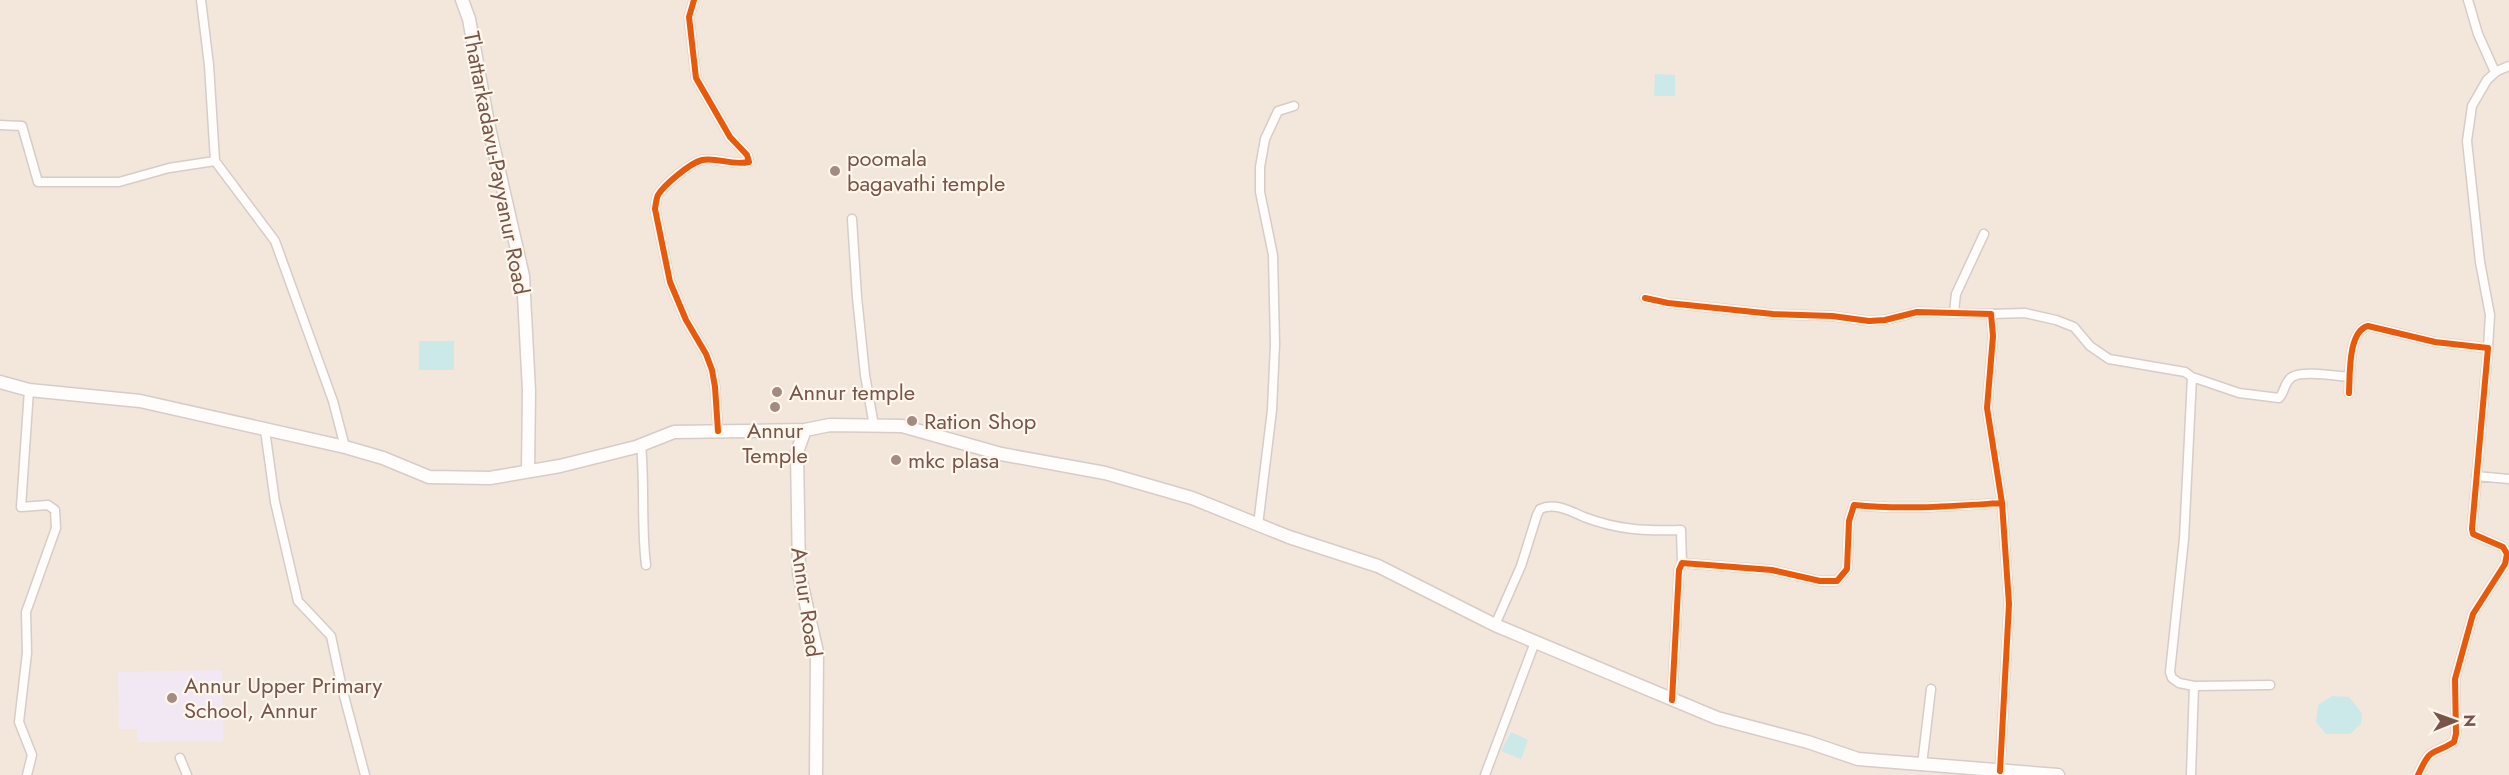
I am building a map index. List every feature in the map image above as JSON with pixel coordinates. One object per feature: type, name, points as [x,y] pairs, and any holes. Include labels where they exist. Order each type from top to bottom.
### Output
[{"type":"main road","name":"Thattarkadavu-Payyanur Road","points":[[462,0],[469,20],[488,123],[522,276],[529,391],[528,471]]},
{"type":"main road","points":[[0,382],[29,390],[140,401],[345,447],[383,458],[429,477],[490,478],[560,466],[641,445],[674,432],[805,430],[830,425],[903,426],[1001,454],[1104,473],[1192,498],[1258,525],[1378,566],[1495,625],[1717,718],[1808,742],[1858,759],[2017,774],[2058,775]]},
{"type":"main road","name":"Annur Road","points":[[805,430],[797,452],[799,562],[817,652],[816,775]]},
{"type":"street","points":[[201,0],[209,65],[215,161],[275,241],[333,401],[345,447]]},
{"type":"street","points":[[694,0],[689,18],[696,78],[730,137],[747,155],[748,162],[729,164],[714,160],[701,160],[672,180],[657,197],[655,209],[670,282],[678,303],[706,354],[712,370],[718,431]]},
{"type":"street","points":[[2466,1],[2495,72]]},
{"type":"street","points":[[2418,775],[2427,756],[2433,750],[2454,742],[2456,734],[2455,679],[2473,614],[2505,564],[2507,554],[2499,544],[2473,534],[2490,315],[2480,262],[2467,141],[2472,106],[2487,80],[2495,72],[2509,66]]},
{"type":"street","points":[[1258,525],[1272,410],[1275,344],[1273,255],[1260,192],[1260,167],[1265,139],[1278,111],[1294,106]]},
{"type":"street","points":[[0,125],[22,126],[38,182],[119,182],[169,168],[215,161]]},
{"type":"street","points":[[852,219],[856,297],[865,375],[874,426]]},
{"type":"street","points":[[1954,312],[1956,294],[1984,234]]},
{"type":"street","points":[[1645,298],[1668,303],[1773,314],[1832,316],[1869,321],[1917,312],[2025,313],[2074,327],[2090,346],[2109,359],[2185,372],[2192,377],[2239,393],[2279,398],[2283,394],[2286,383],[2293,376],[2305,373],[2350,377]]},
{"type":"street","points":[[1991,314],[1993,336],[1988,408],[2002,503],[2009,604],[2000,771]]},
{"type":"street","points":[[2349,393],[2356,332],[2368,326],[2435,342],[2488,348]]},
{"type":"street","points":[[2192,377],[2185,530],[2170,672],[2172,678],[2180,683],[2194,686],[2270,685]]},
{"type":"street","points":[[27,775],[32,755],[19,722],[27,653],[26,612],[56,528],[55,510],[48,505],[21,507],[29,390]]},
{"type":"street","points":[[266,430],[275,502],[298,601],[332,636],[342,688],[365,775]]},
{"type":"street","points":[[641,445],[644,471],[643,541],[646,565]]},
{"type":"street","points":[[2476,476],[2509,479]]},
{"type":"street","points":[[1682,563],[1763,569],[1820,581],[1837,580],[1847,569],[1849,521],[1854,505],[1919,507],[2002,503]]},
{"type":"street","points":[[1495,625],[1521,566],[1540,509],[1561,507],[1606,524],[1633,531],[1681,530],[1682,563],[1679,570],[1672,700]]},
{"type":"street","points":[[1485,775],[1535,642]]},
{"type":"street","points":[[2191,775],[2194,686]]},
{"type":"street","points":[[1922,765],[1931,689]]},
{"type":"street","points":[[180,758],[187,775]]},
{"type":"shaded area","points":[[0,0],[2509,0],[2509,775],[0,775]]},
{"type":"shaded area","points":[[222,670],[223,741],[138,742],[137,729],[119,729],[118,672]]},
{"type":"water","points":[[1655,74],[1675,75],[1675,96],[1654,96]]},
{"type":"water","points":[[419,341],[454,341],[454,370],[419,370]]},
{"type":"water","points":[[2332,696],[2349,697],[2362,713],[2361,724],[2350,734],[2326,734],[2316,722],[2318,705]]},
{"type":"water","points":[[1511,732],[1528,740],[1521,759],[1501,751]]},
{"type":"cycle path","points":[[694,0],[689,17],[696,78],[730,137],[747,155],[749,162],[736,163],[708,159],[697,162],[661,191],[657,197],[655,209],[670,282],[686,320],[706,354],[712,370],[718,431]]},
{"type":"cycle path","points":[[1645,298],[1668,303],[1773,314],[1832,316],[1869,321],[1885,320],[1917,312],[1991,314],[1993,336],[1987,408],[2002,503],[2009,604],[2000,771]]},
{"type":"cycle path","points":[[2349,393],[2353,344],[2361,330],[2368,326],[2435,342],[2488,348],[2472,529],[2473,534],[2503,547],[2507,554],[2505,564],[2473,614],[2455,679],[2456,734],[2454,742],[2429,755],[2418,775]]},
{"type":"cycle path","points":[[1672,700],[1679,570],[1682,563],[1772,570],[1820,581],[1837,581],[1847,569],[1849,521],[1854,505],[1909,507],[2002,503]]},
{"type":"place","name":"poomala bagavathi temple","points":[[835,171]]},
{"type":"place","name":"Annur temple","points":[[777,392]]},
{"type":"place","name":"Annur Temple","points":[[775,407]]},
{"type":"place","name":"Ration Shop","points":[[912,421]]},
{"type":"place","name":"mkc plasa","points":[[896,460]]},
{"type":"place","name":"Annur Upper Primary School, Annur","points":[[172,698]]}]
